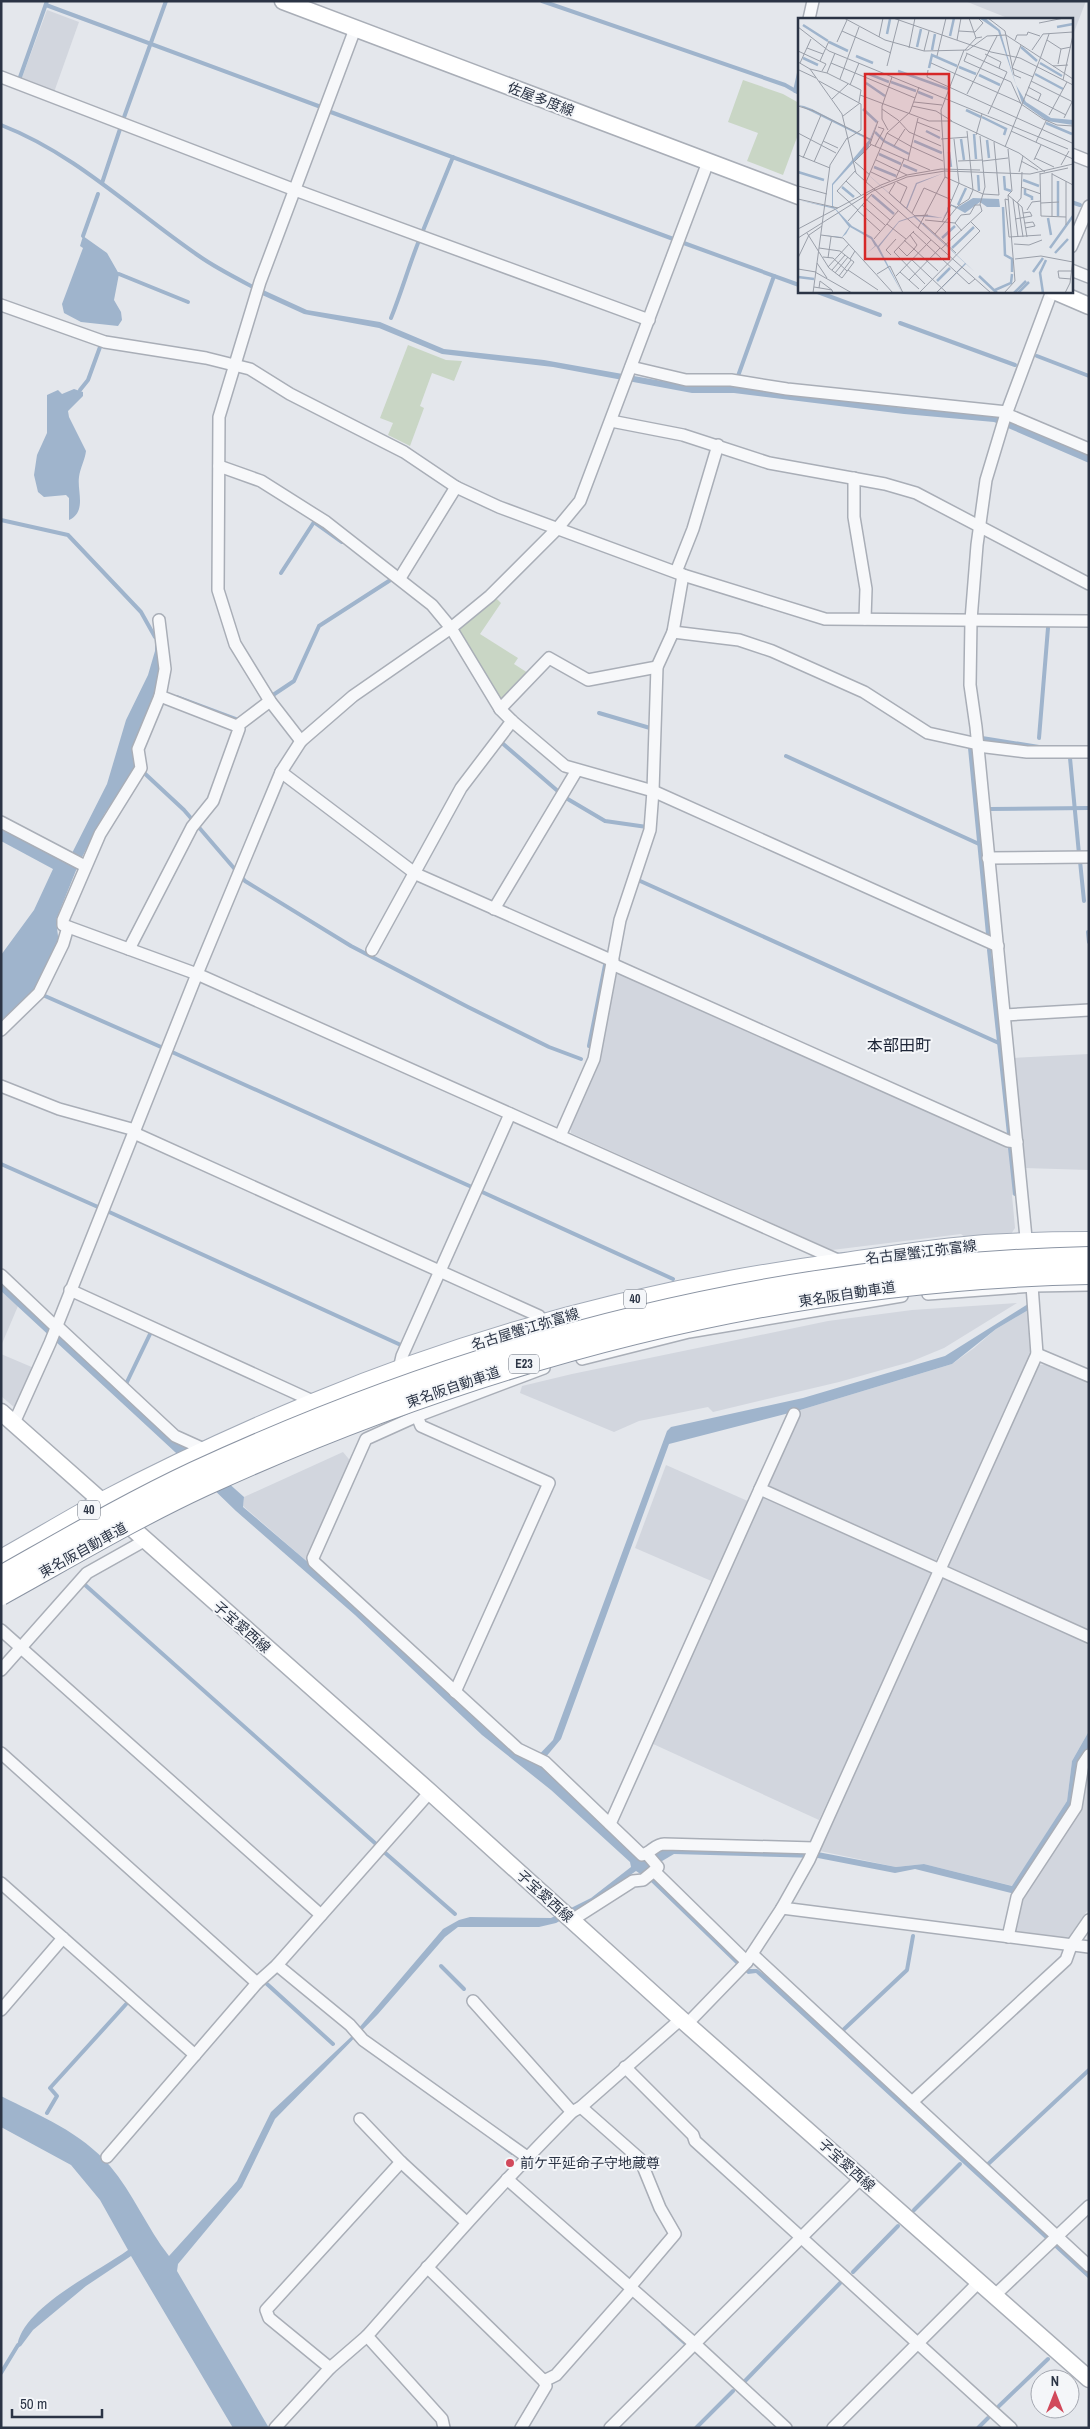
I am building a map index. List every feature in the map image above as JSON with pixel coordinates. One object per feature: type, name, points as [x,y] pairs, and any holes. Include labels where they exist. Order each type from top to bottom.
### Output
[{"type":"highway","name":"東名阪自動車道","points":[[1,1576],[94,1523],[192,1473],[312,1420],[414,1382],[541,1340],[651,1312],[781,1286],[896,1270],[1038,1258],[1089,1257]]},
{"type":"highway","name":"東名阪自動車道","points":[[1,1595],[103,1538],[201,1487],[318,1436],[419,1398],[544,1357],[656,1328],[784,1304],[899,1286],[1040,1275],[1089,1274]]},
{"type":"main road","name":"佐屋多度線","points":[[283,1],[798,196]]},
{"type":"main road","points":[[1055,292],[1089,306]]},
{"type":"main road","name":"名古屋蟹江弥富線","points":[[1,1559],[103,1502],[204,1451],[315,1402],[399,1369],[543,1322],[713,1281],[896,1253],[1026,1242],[1089,1241]]},
{"type":"main road","name":"子宝愛西線","points":[[1,1412],[1089,2379]]},
{"type":"street","points":[[809,18],[813,1]]},
{"type":"street","points":[[302,740],[270,701],[235,644],[218,590],[220,411],[258,290],[355,29]]},
{"type":"street","points":[[1,77],[295,190],[649,320]]},
{"type":"street","points":[[1072,154],[1089,161]]},
{"type":"street","points":[[14,1423],[50,1343],[197,974],[281,772],[302,740],[353,696],[451,628],[490,596],[556,530],[580,501],[708,162]]},
{"type":"street","points":[[1072,245],[1089,206]]},
{"type":"street","points":[[1072,270],[1089,277]]},
{"type":"street","points":[[275,2428],[330,2368],[367,2336],[466,2222],[527,2157],[576,2109],[684,2021],[746,1962],[782,1908],[809,1860],[1037,1354],[1033,1286],[1026,1242],[978,745],[970,685],[971,620],[986,480],[1006,414],[1053,292]]},
{"type":"street","points":[[1,305],[105,342],[250,369],[290,394],[404,452],[456,487],[499,507],[556,530],[680,574],[825,619],[1089,621]]},
{"type":"street","points":[[630,370],[686,380],[731,380],[787,389],[1006,414],[1089,449]]},
{"type":"street","points":[[611,422],[683,435],[768,463],[854,478],[916,494],[1089,584]]},
{"type":"street","points":[[560,1136],[594,1059],[620,920],[650,830],[657,667],[673,632],[680,574],[718,445]]},
{"type":"street","points":[[219,466],[262,481],[326,522],[432,604],[451,628],[500,709],[565,766],[653,791],[998,946]]},
{"type":"street","points":[[854,478],[854,517],[866,589],[865,619]]},
{"type":"street","points":[[400,578],[456,487]]},
{"type":"street","points":[[159,620],[165,669],[160,696],[138,748],[140,769],[82,865],[63,920],[63,925],[197,974],[841,1262]]},
{"type":"street","points":[[673,632],[739,640],[772,651],[864,692],[928,733],[978,745],[1027,752],[1089,752]]},
{"type":"street","points":[[500,709],[549,658],[588,680],[657,667]]},
{"type":"street","points":[[160,696],[237,726]]},
{"type":"street","points":[[237,726],[270,701]]},
{"type":"street","points":[[372,950],[416,874],[461,788],[512,721]]},
{"type":"street","points":[[129,949],[195,824],[213,800],[239,729],[237,726]]},
{"type":"street","points":[[494,909],[576,770]]},
{"type":"street","points":[[281,772],[416,874],[1008,1141],[1017,1142]]},
{"type":"street","points":[[1,822],[82,865]]},
{"type":"street","points":[[988,858],[1089,857]]},
{"type":"street","points":[[1,1030],[39,993],[63,944],[68,927]]},
{"type":"street","points":[[1005,1015],[1089,1010]]},
{"type":"street","points":[[1,1086],[59,1109],[135,1131],[539,1316],[543,1322]]},
{"type":"street","points":[[399,1369],[402,1356],[510,1114]]},
{"type":"street","points":[[1,1275],[175,1436],[204,1451]]},
{"type":"street","points":[[814,1848],[659,1844],[647,1854],[642,1855],[545,1762],[518,1749],[455,1692],[314,1562],[313,1558],[366,1439],[417,1416],[544,1368],[689,1332],[906,1296],[1033,1286],[1089,1285]]},
{"type":"street","points":[[70,1290],[315,1402]]},
{"type":"street","points":[[1037,1354],[1089,1376]]},
{"type":"street","points":[[610,1824],[794,1414]]},
{"type":"street","points":[[417,1416],[421,1426],[549,1483],[455,1692]]},
{"type":"street","points":[[760,1489],[1089,1637]]},
{"type":"street","points":[[1,1670],[87,1573],[144,1541]]},
{"type":"street","points":[[1,1630],[321,1915]]},
{"type":"street","points":[[1,1754],[257,1983]]},
{"type":"street","points":[[1008,1937],[1017,1897],[1076,1807],[1083,1764],[1089,1755]]},
{"type":"street","points":[[106,2157],[257,1983],[277,1965],[430,1792]]},
{"type":"street","points":[[647,1854],[656,1868],[746,1962],[912,2102],[1053,2239],[1089,2266]]},
{"type":"street","points":[[566,1915],[633,1881],[643,1880],[656,1868]]},
{"type":"street","points":[[1,1883],[195,2055]]},
{"type":"street","points":[[782,1908],[1089,1947]]},
{"type":"street","points":[[912,2102],[1066,1960],[1071,1946],[1089,1920]]},
{"type":"street","points":[[1,2010],[63,1938]]},
{"type":"street","points":[[277,1965],[357,2033],[527,2157]]},
{"type":"street","points":[[473,2001],[576,2109],[640,2159],[660,2208],[675,2234],[556,2375],[544,2381]]},
{"type":"street","points":[[625,2068],[693,2135],[695,2141],[1011,2428]]},
{"type":"street","points":[[360,2119],[401,2162],[466,2222]]},
{"type":"street","points":[[330,2368],[269,2318],[266,2310],[401,2162]]},
{"type":"street","points":[[507,2178],[695,2344],[786,2428]]},
{"type":"street","points":[[610,2428],[861,2178]]},
{"type":"street","points":[[994,2296],[1089,2206]]},
{"type":"street","points":[[428,2267],[544,2381],[546,2386],[521,2428]]},
{"type":"street","points":[[833,2428],[979,2282]]},
{"type":"street","points":[[367,2336],[442,2419],[444,2428]]},
{"type":"shaded area","points":[[965,1],[1086,1],[1072,37],[1072,18],[1008,18]]},
{"type":"shaded area","points":[[47,10],[79,22],[53,95],[20,83]]},
{"type":"shaded area","points":[[619,970],[1005,1144],[1010,1148],[1015,1194],[1012,1195],[1015,1228],[1011,1234],[966,1238],[961,1234],[832,1250],[571,1133],[570,1126],[615,973]]},
{"type":"shaded area","points":[[1089,1054],[1089,1170],[1024,1168],[1013,1058]]},
{"type":"shaded area","points":[[1,1291],[18,1306],[1,1346]]},
{"type":"shaded area","points":[[1017,1303],[944,1348],[910,1362],[839,1382],[713,1412],[708,1407],[639,1421],[614,1432],[520,1393],[522,1386],[572,1374],[828,1321],[912,1310]]},
{"type":"shaded area","points":[[1030,1309],[1032,1353],[935,1562],[771,1488],[767,1479],[797,1411],[952,1364],[996,1329]]},
{"type":"shaded area","points":[[1,1354],[34,1368],[15,1408],[1,1396]]},
{"type":"shaded area","points":[[1051,1364],[1089,1380],[1089,1631],[950,1569],[948,1564],[1038,1365]]},
{"type":"shaded area","points":[[343,1452],[353,1464],[310,1564],[243,1506],[244,1497]]},
{"type":"shaded area","points":[[666,1465],[750,1502],[716,1583],[635,1548]]},
{"type":"shaded area","points":[[766,1497],[928,1569],[932,1576],[819,1820],[651,1743],[760,1499]]},
{"type":"shaded area","points":[[946,1577],[1089,1641],[1089,1731],[1072,1761],[1067,1801],[1013,1886],[924,1864],[896,1867],[820,1851],[941,1580]]},
{"type":"shaded area","points":[[1089,1762],[1089,1908],[1069,1937],[1058,1939],[1012,1934],[1019,1901]]},
{"type":"green space","points":[[743,80],[783,94],[798,102],[798,135],[783,175],[747,161],[758,133],[728,122]]},
{"type":"green space","points":[[408,345],[446,360],[462,361],[454,381],[432,373],[420,406],[424,408],[410,446],[388,435],[393,423],[380,418]]},
{"type":"green space","points":[[496,598],[501,603],[480,634],[518,658],[514,664],[528,673],[505,698],[499,698],[460,634],[460,628]]},
{"type":"water","points":[[83,236],[107,253],[119,274],[114,300],[121,312],[122,320],[118,326],[81,322],[64,313],[62,304],[83,248],[80,246]]},
{"type":"water","points":[[261,289],[307,310],[380,322],[444,349],[544,360],[690,386],[717,385],[913,409],[995,415],[1089,455],[1089,463],[994,422],[904,414],[734,393],[692,393],[553,367],[442,354],[379,328],[304,314],[260,294]]},
{"type":"water","points":[[74,389],[83,392],[83,396],[68,411],[69,417],[86,451],[79,477],[80,507],[75,516],[69,520],[69,498],[66,495],[44,497],[38,492],[34,475],[37,455],[47,433],[47,395],[58,390],[62,394]]},
{"type":"water","points":[[155,633],[162,665],[136,767],[105,813],[79,863],[56,920],[59,944],[34,991],[1,1023],[1,955],[34,910],[53,869],[1,841],[1,827],[67,863],[107,784],[126,720],[148,675],[155,651]]},
{"type":"water","points":[[1,1281],[244,1497],[243,1507],[310,1564],[514,1751],[532,1762],[553,1740],[667,1431],[671,1427],[803,1398],[945,1356],[1028,1304],[1030,1309],[996,1329],[952,1364],[797,1411],[669,1444],[561,1739],[545,1758],[542,1768],[640,1859],[661,1847],[802,1849],[896,1867],[924,1864],[1012,1886],[1067,1801],[1072,1761],[1089,1731],[1089,1746],[1079,1762],[1073,1804],[1015,1894],[915,1869],[895,1873],[818,1858],[674,1854],[652,1867],[748,1969],[757,1969],[765,1975],[1089,2271],[1089,2279],[756,1973],[748,1974],[737,1965],[648,1879],[636,1871],[582,1909],[556,1923],[539,1927],[458,1927],[445,1937],[378,2014],[275,2119],[242,2187],[178,2264],[177,2271],[269,2428],[233,2428],[131,2256],[86,2286],[33,2330],[21,2346],[17,2348],[21,2333],[31,2319],[46,2305],[62,2292],[128,2250],[100,2200],[71,2165],[1,2127],[1,2096],[73,2134],[99,2154],[118,2176],[169,2256],[237,2181],[271,2112],[352,2036],[443,1929],[459,1920],[470,1917],[551,1918],[591,1898],[631,1867],[630,1862],[551,1790],[482,1735],[355,1615],[236,1511],[1,1291]]},
{"type":"waterway","points":[[19,80],[47,1]]},
{"type":"waterway","points":[[123,120],[166,1]]},
{"type":"waterway","points":[[542,1],[785,85],[798,92]]},
{"type":"waterway","points":[[46,5],[321,107]]},
{"type":"waterway","points":[[795,91],[798,78]]},
{"type":"waterway","points":[[328,111],[676,240]]},
{"type":"waterway","points":[[1,125],[28,137],[79,167],[199,256],[255,288]]},
{"type":"waterway","points":[[102,183],[120,129]]},
{"type":"waterway","points":[[422,233],[453,157]]},
{"type":"waterway","points":[[83,236],[98,194]]},
{"type":"waterway","points":[[1072,202],[1080,205]]},
{"type":"waterway","points":[[391,318],[420,238]]},
{"type":"waterway","points":[[681,242],[798,285]]},
{"type":"waterway","points":[[119,274],[188,302]]},
{"type":"waterway","points":[[738,376],[774,276]]},
{"type":"waterway","points":[[818,292],[880,315]]},
{"type":"waterway","points":[[900,323],[1015,365]]},
{"type":"waterway","points":[[80,390],[88,380],[100,347]]},
{"type":"waterway","points":[[1037,356],[1089,376]]},
{"type":"waterway","points":[[1,520],[68,535],[141,612],[155,637]]},
{"type":"waterway","points":[[281,573],[314,522],[342,542]]},
{"type":"waterway","points":[[273,695],[294,681],[319,626],[392,579],[390,577]]},
{"type":"waterway","points":[[1039,738],[1048,628]]},
{"type":"waterway","points":[[177,697],[236,719]]},
{"type":"waterway","points":[[599,713],[650,728],[650,730]]},
{"type":"waterway","points":[[982,738],[1039,747]]},
{"type":"waterway","points":[[501,742],[560,793]]},
{"type":"waterway","points":[[970,748],[988,934]]},
{"type":"waterway","points":[[786,756],[979,844]]},
{"type":"waterway","points":[[1070,758],[1079,854]]},
{"type":"waterway","points":[[141,770],[184,810],[245,881],[351,946],[549,1047],[581,1059]]},
{"type":"waterway","points":[[566,798],[605,821],[647,827],[646,829]]},
{"type":"waterway","points":[[990,809],[1089,808]]},
{"type":"waterway","points":[[1080,861],[1084,901]]},
{"type":"waterway","points":[[638,880],[1001,1044]]},
{"type":"waterway","points":[[1088,932],[1089,942]]},
{"type":"waterway","points":[[989,950],[1009,1134]]},
{"type":"waterway","points":[[589,1046],[605,965]]},
{"type":"waterway","points":[[45,996],[161,1047]]},
{"type":"waterway","points":[[172,1052],[474,1188]]},
{"type":"waterway","points":[[1010,1148],[1015,1194]]},
{"type":"waterway","points":[[1,1164],[98,1207]]},
{"type":"waterway","points":[[480,1191],[673,1279]]},
{"type":"waterway","points":[[107,1211],[403,1346]]},
{"type":"waterway","points":[[126,1384],[151,1332]]},
{"type":"waterway","points":[[84,1584],[376,1844]]},
{"type":"waterway","points":[[383,1851],[455,1914]]},
{"type":"waterway","points":[[841,2032],[907,1970],[913,1936]]},
{"type":"waterway","points":[[441,1966],[464,1989]]},
{"type":"waterway","points":[[267,1984],[333,2044]]},
{"type":"waterway","points":[[47,2113],[57,2096],[50,2088],[128,2002]]},
{"type":"waterway","points":[[986,2166],[1089,2070]]},
{"type":"waterway","points":[[496,2141],[512,2153]]},
{"type":"waterway","points":[[914,2210],[960,2164]]},
{"type":"waterway","points":[[853,2272],[898,2226]]},
{"type":"waterway","points":[[744,2382],[844,2279]]},
{"type":"waterway","points":[[663,2323],[685,2343]]},
{"type":"waterway","points":[[1,2373],[18,2345]]},
{"type":"waterway","points":[[999,2406],[1048,2359]]},
{"type":"waterway","points":[[696,2428],[733,2391]]},
{"type":"waterway","points":[[978,2428],[988,2418]]},
{"type":"place","name":"前ケ平延命子守地蔵尊","points":[[510,2163]]},
{"type":"district","name":"本部田町","points":[[899,1045]]}]
